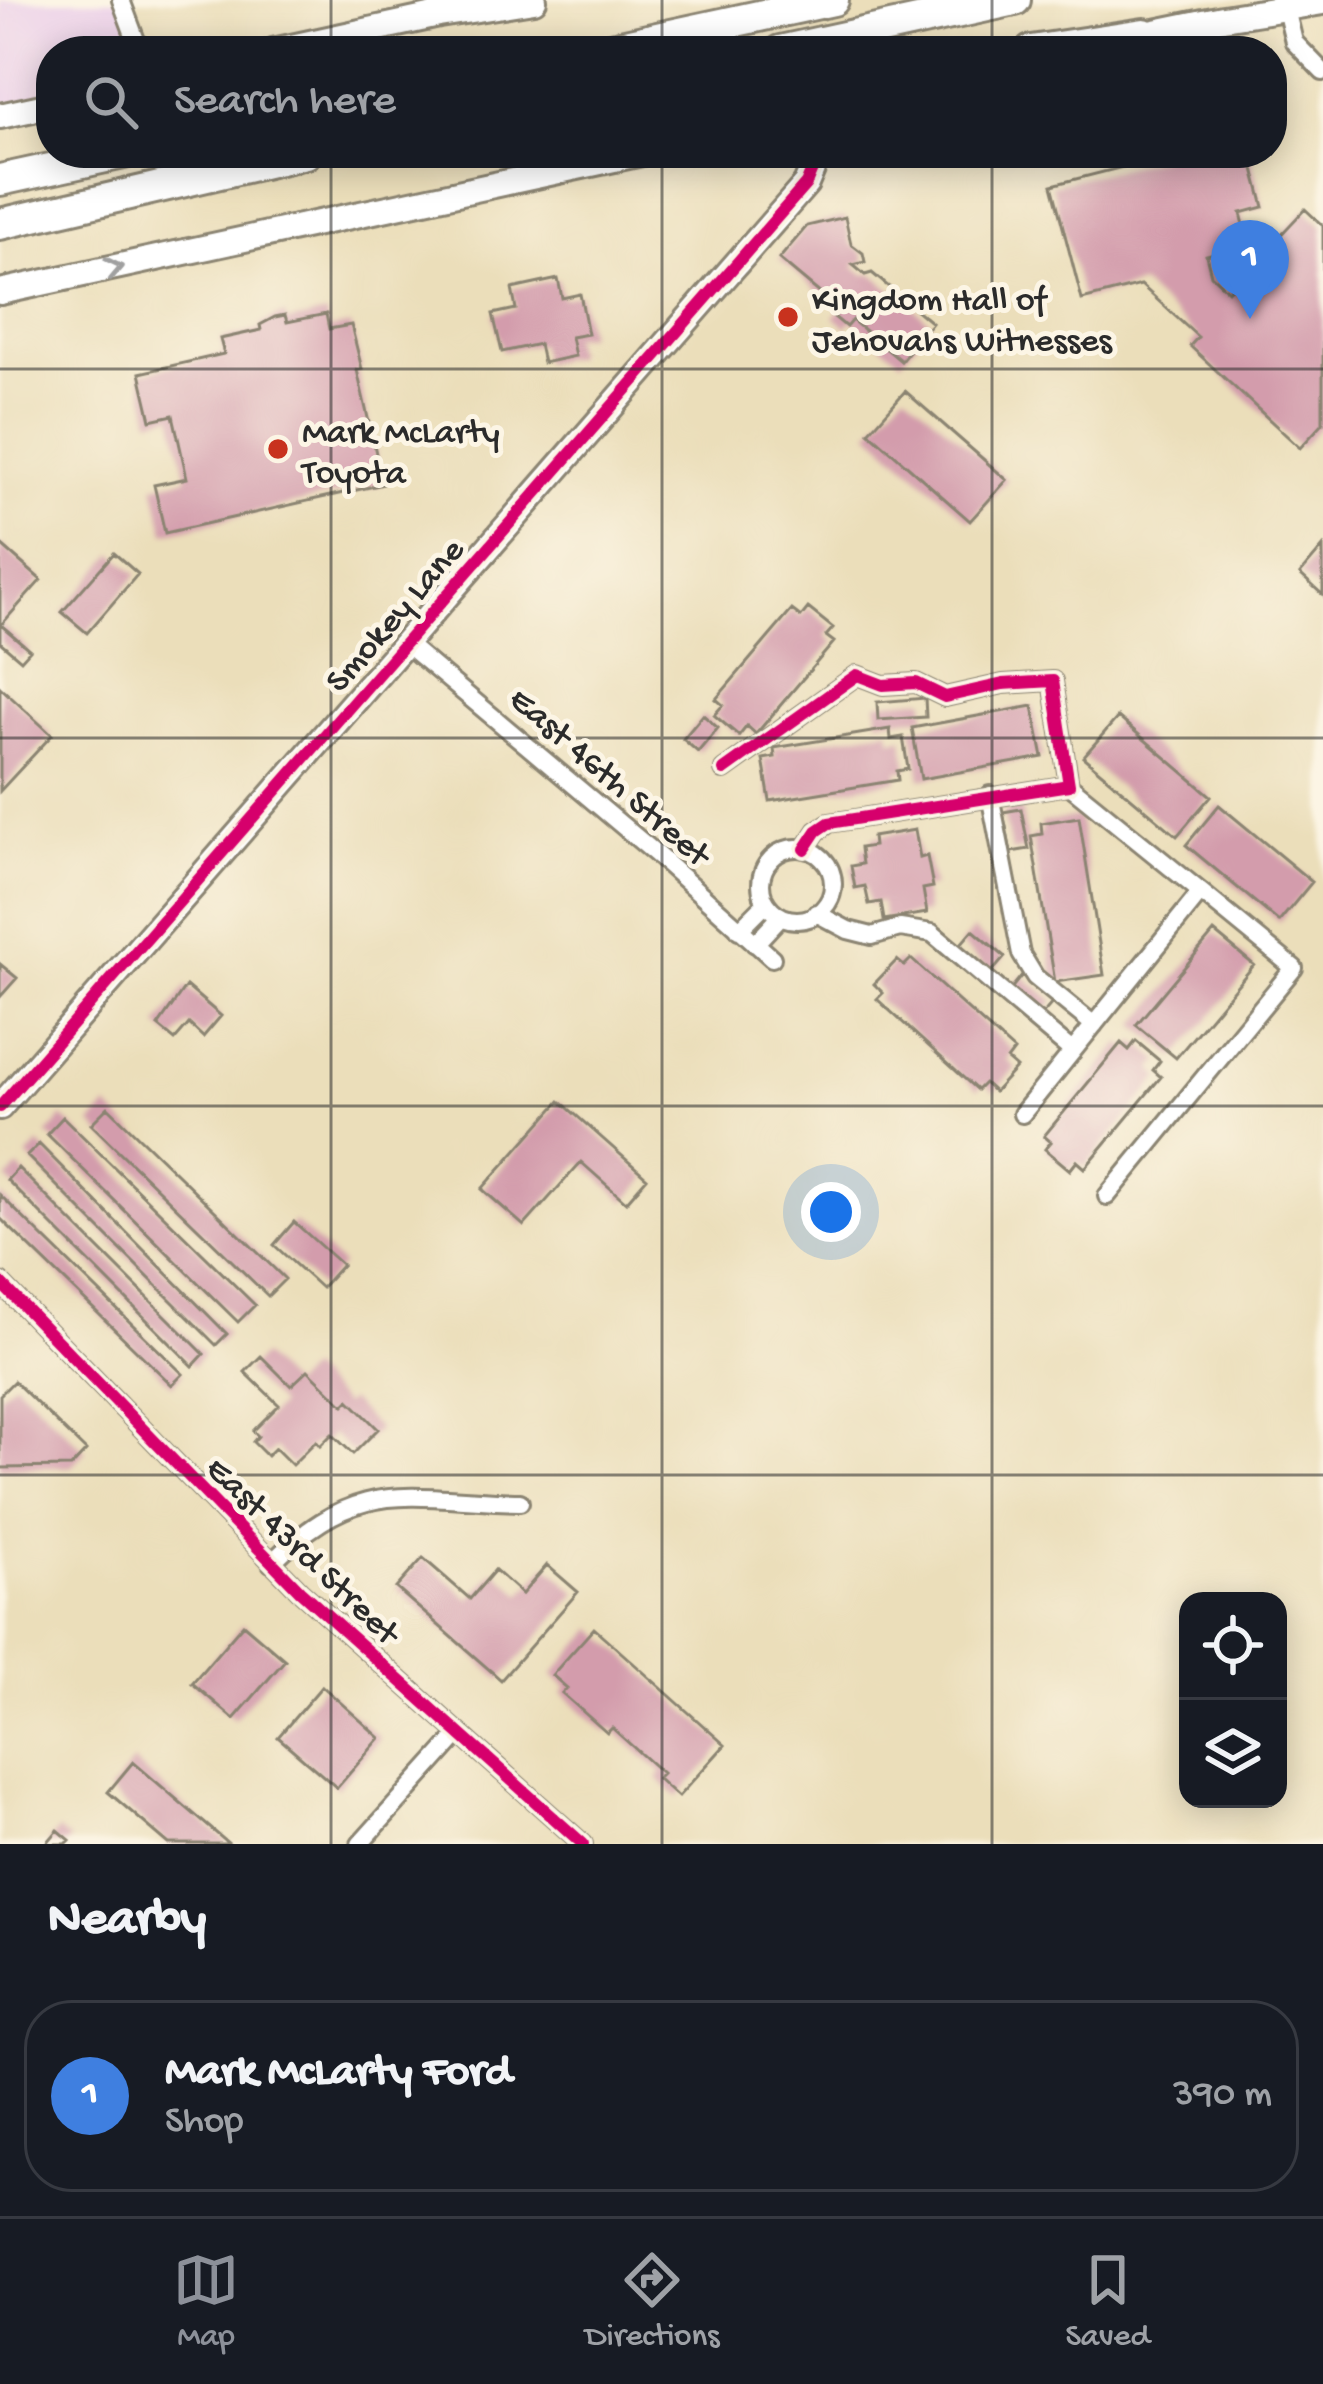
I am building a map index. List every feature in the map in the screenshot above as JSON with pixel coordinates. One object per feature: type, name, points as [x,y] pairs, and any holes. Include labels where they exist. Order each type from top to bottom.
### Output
[{"type":"highway","points":[[666,36],[833,0]]},
{"type":"highway","points":[[849,36],[1015,0]]},
{"type":"highway","points":[[1131,36],[1144,34]]},
{"type":"highway","points":[[0,180],[55,168]]},
{"type":"highway","points":[[0,224],[241,168]]},
{"type":"street","points":[[122,0],[135,36]]},
{"type":"street","points":[[342,36],[534,0]]},
{"type":"street","points":[[1136,36],[1323,2]]},
{"type":"street","points":[[1286,9],[1294,42],[1323,73]]},
{"type":"street","points":[[0,116],[36,108]]},
{"type":"street","points":[[0,292],[574,168]]},
{"type":"street","name":"Smokey Lane","points":[[0,1107],[806,184],[813,168]]},
{"type":"street","name":"East 46th Street","points":[[405,643],[656,853],[772,958]]},
{"type":"street","points":[[724,770],[857,675],[883,685],[916,682],[945,697],[1003,683],[1053,682],[1069,785],[1294,968],[1107,1196]]},
{"type":"street","points":[[806,849],[817,831],[830,823],[1069,785]]},
{"type":"street","points":[[990,795],[1021,954],[1035,977],[1094,1025]]},
{"type":"street","points":[[806,849],[824,861],[832,883],[826,904],[801,919],[781,916],[766,902],[761,879],[772,858],[782,851],[806,849]]},
{"type":"street","points":[[1022,1114],[1201,892]]},
{"type":"street","points":[[740,930],[766,902]]},
{"type":"street","points":[[816,913],[872,936],[900,928],[932,933],[1072,1052]]},
{"type":"street","points":[[755,944],[781,916]]},
{"type":"street","name":"East 43rd Street","points":[[0,1282],[271,1563],[583,1844]]},
{"type":"street","points":[[271,1563],[314,1523],[349,1505],[404,1496],[520,1502]]},
{"type":"street","points":[[361,1844],[459,1734]]},
{"type":"shaded area","points":[[0,0],[119,0],[134,36],[36,36],[36,108],[0,116]]},
{"type":"building","points":[[1119,168],[1254,168],[1264,207],[1241,213],[1246,233],[1232,236],[1235,248],[1206,255],[1211,275],[1228,291],[1305,209],[1323,226],[1323,423],[1300,448],[1190,346],[1198,337],[1141,285],[1082,300],[1052,185]]},
{"type":"building","points":[[845,217],[851,244],[863,253],[865,262],[853,265],[865,275],[872,273],[932,323],[901,361],[852,320],[846,327],[834,317],[840,310],[779,259],[807,226]]},
{"type":"building","name":"Mark McLarty Toyota","points":[[558,279],[562,298],[580,294],[588,334],[571,337],[575,356],[543,363],[539,344],[502,352],[493,314],[516,309],[512,289]]},
{"type":"building","name":"Mark McLarty Toyota","points":[[326,314],[329,329],[351,325],[383,484],[165,533],[154,485],[187,478],[173,415],[151,420],[140,373],[224,354],[220,339],[261,330],[260,325],[275,317],[285,315],[287,322]]},
{"type":"building","points":[[905,391],[1007,480],[970,521],[869,432]]},
{"type":"building","points":[[0,544],[41,580],[1,625],[30,650],[21,660],[0,642]]},
{"type":"building","points":[[1323,547],[1323,595],[1300,574]]},
{"type":"building","points":[[114,553],[138,574],[87,633],[62,612]]},
{"type":"building","points":[[808,608],[833,628],[826,636],[834,642],[756,734],[747,726],[739,736],[714,715],[723,705],[716,699],[792,610],[801,617]]},
{"type":"building","points":[[0,687],[52,735],[0,791]]},
{"type":"building","points":[[925,698],[926,717],[878,720],[877,702]]},
{"type":"building","points":[[1033,706],[1043,757],[921,779],[912,728]]},
{"type":"building","points":[[703,715],[718,728],[698,752],[683,739]]},
{"type":"building","points":[[1118,717],[1211,796],[1177,836],[1083,757]]},
{"type":"building","points":[[890,729],[891,739],[903,737],[908,769],[897,771],[898,780],[770,801],[763,759],[775,757],[774,748]]},
{"type":"building","points":[[1219,805],[1312,882],[1279,922],[1186,845]]},
{"type":"building","points":[[1021,809],[1029,849],[1011,852],[1003,812]]},
{"type":"building","points":[[1079,817],[1104,975],[1055,982],[1031,836],[1042,834],[1041,823]]},
{"type":"building","points":[[915,830],[920,858],[927,856],[933,887],[923,889],[927,913],[884,920],[881,902],[869,904],[865,886],[855,888],[851,866],[862,864],[860,848],[873,846],[872,837]]},
{"type":"building","points":[[973,930],[1005,957],[992,972],[960,945]]},
{"type":"building","points":[[1214,932],[1254,965],[1176,1058],[1136,1025]]},
{"type":"building","points":[[911,959],[1014,1051],[1007,1060],[1016,1068],[994,1092],[984,1083],[977,1090],[877,999],[883,993],[874,984],[897,960],[904,966]]},
{"type":"building","points":[[0,964],[17,978],[0,997]]},
{"type":"building","points":[[1022,975],[1054,1001],[1041,1016],[1010,990]]},
{"type":"building","points":[[186,986],[221,1016],[203,1037],[189,1024],[175,1040],[158,1026]]},
{"type":"building","points":[[1136,1041],[1160,1061],[1153,1070],[1161,1077],[1085,1168],[1077,1161],[1070,1170],[1045,1149],[1051,1142],[1044,1136],[1121,1043],[1129,1050]]},
{"type":"building","points":[[560,1101],[647,1178],[626,1202],[581,1162],[524,1226],[482,1189]]},
{"type":"building","points":[[108,1107],[285,1279],[268,1296],[91,1124]]},
{"type":"building","points":[[63,1117],[255,1305],[238,1322],[47,1134]]},
{"type":"building","points":[[39,1144],[227,1334],[216,1345],[27,1156]]},
{"type":"building","points":[[18,1168],[204,1354],[193,1366],[7,1180]]},
{"type":"building","points":[[0,1195],[183,1374],[172,1385],[0,1218]]},
{"type":"building","points":[[294,1222],[342,1265],[321,1288],[274,1245]]},
{"type":"building","points":[[261,1356],[291,1386],[308,1370],[378,1429],[353,1454],[332,1434],[320,1446],[316,1441],[292,1465],[275,1448],[267,1456],[253,1442],[258,1436],[253,1431],[279,1405],[245,1372]]},
{"type":"building","points":[[14,1381],[86,1451],[71,1467],[0,1468],[0,1395]]},
{"type":"building","points":[[423,1558],[470,1599],[495,1570],[522,1594],[547,1565],[578,1592],[501,1680],[396,1588]]},
{"type":"building","points":[[243,1624],[285,1660],[234,1719],[192,1683]]},
{"type":"building","points":[[594,1628],[725,1745],[678,1797],[657,1778],[662,1773],[612,1728],[607,1733],[562,1693],[567,1688],[552,1675]]},
{"type":"building","points":[[322,1686],[380,1738],[337,1788],[278,1737]]},
{"type":"building","points":[[133,1762],[229,1844],[169,1844],[108,1792]]},
{"type":"building","points":[[58,1830],[70,1840],[46,1844]]},
{"type":"cycle path","points":[[0,1107],[806,184],[813,168]]},
{"type":"cycle path","points":[[724,770],[857,675],[883,685],[916,683],[945,697],[1003,684],[1053,681],[1069,785],[829,823],[805,849]]},
{"type":"cycle path","points":[[0,1282],[300,1591],[583,1844]]},
{"type":"place","name":"Kingdom Hall of Jehovahs Witnesses","points":[[788,317]]},
{"type":"place","name":"Mark McLarty Ford","points":[[1250,319]]},
{"type":"place","name":"Mark McLarty Toyota","points":[[278,449]]}]
